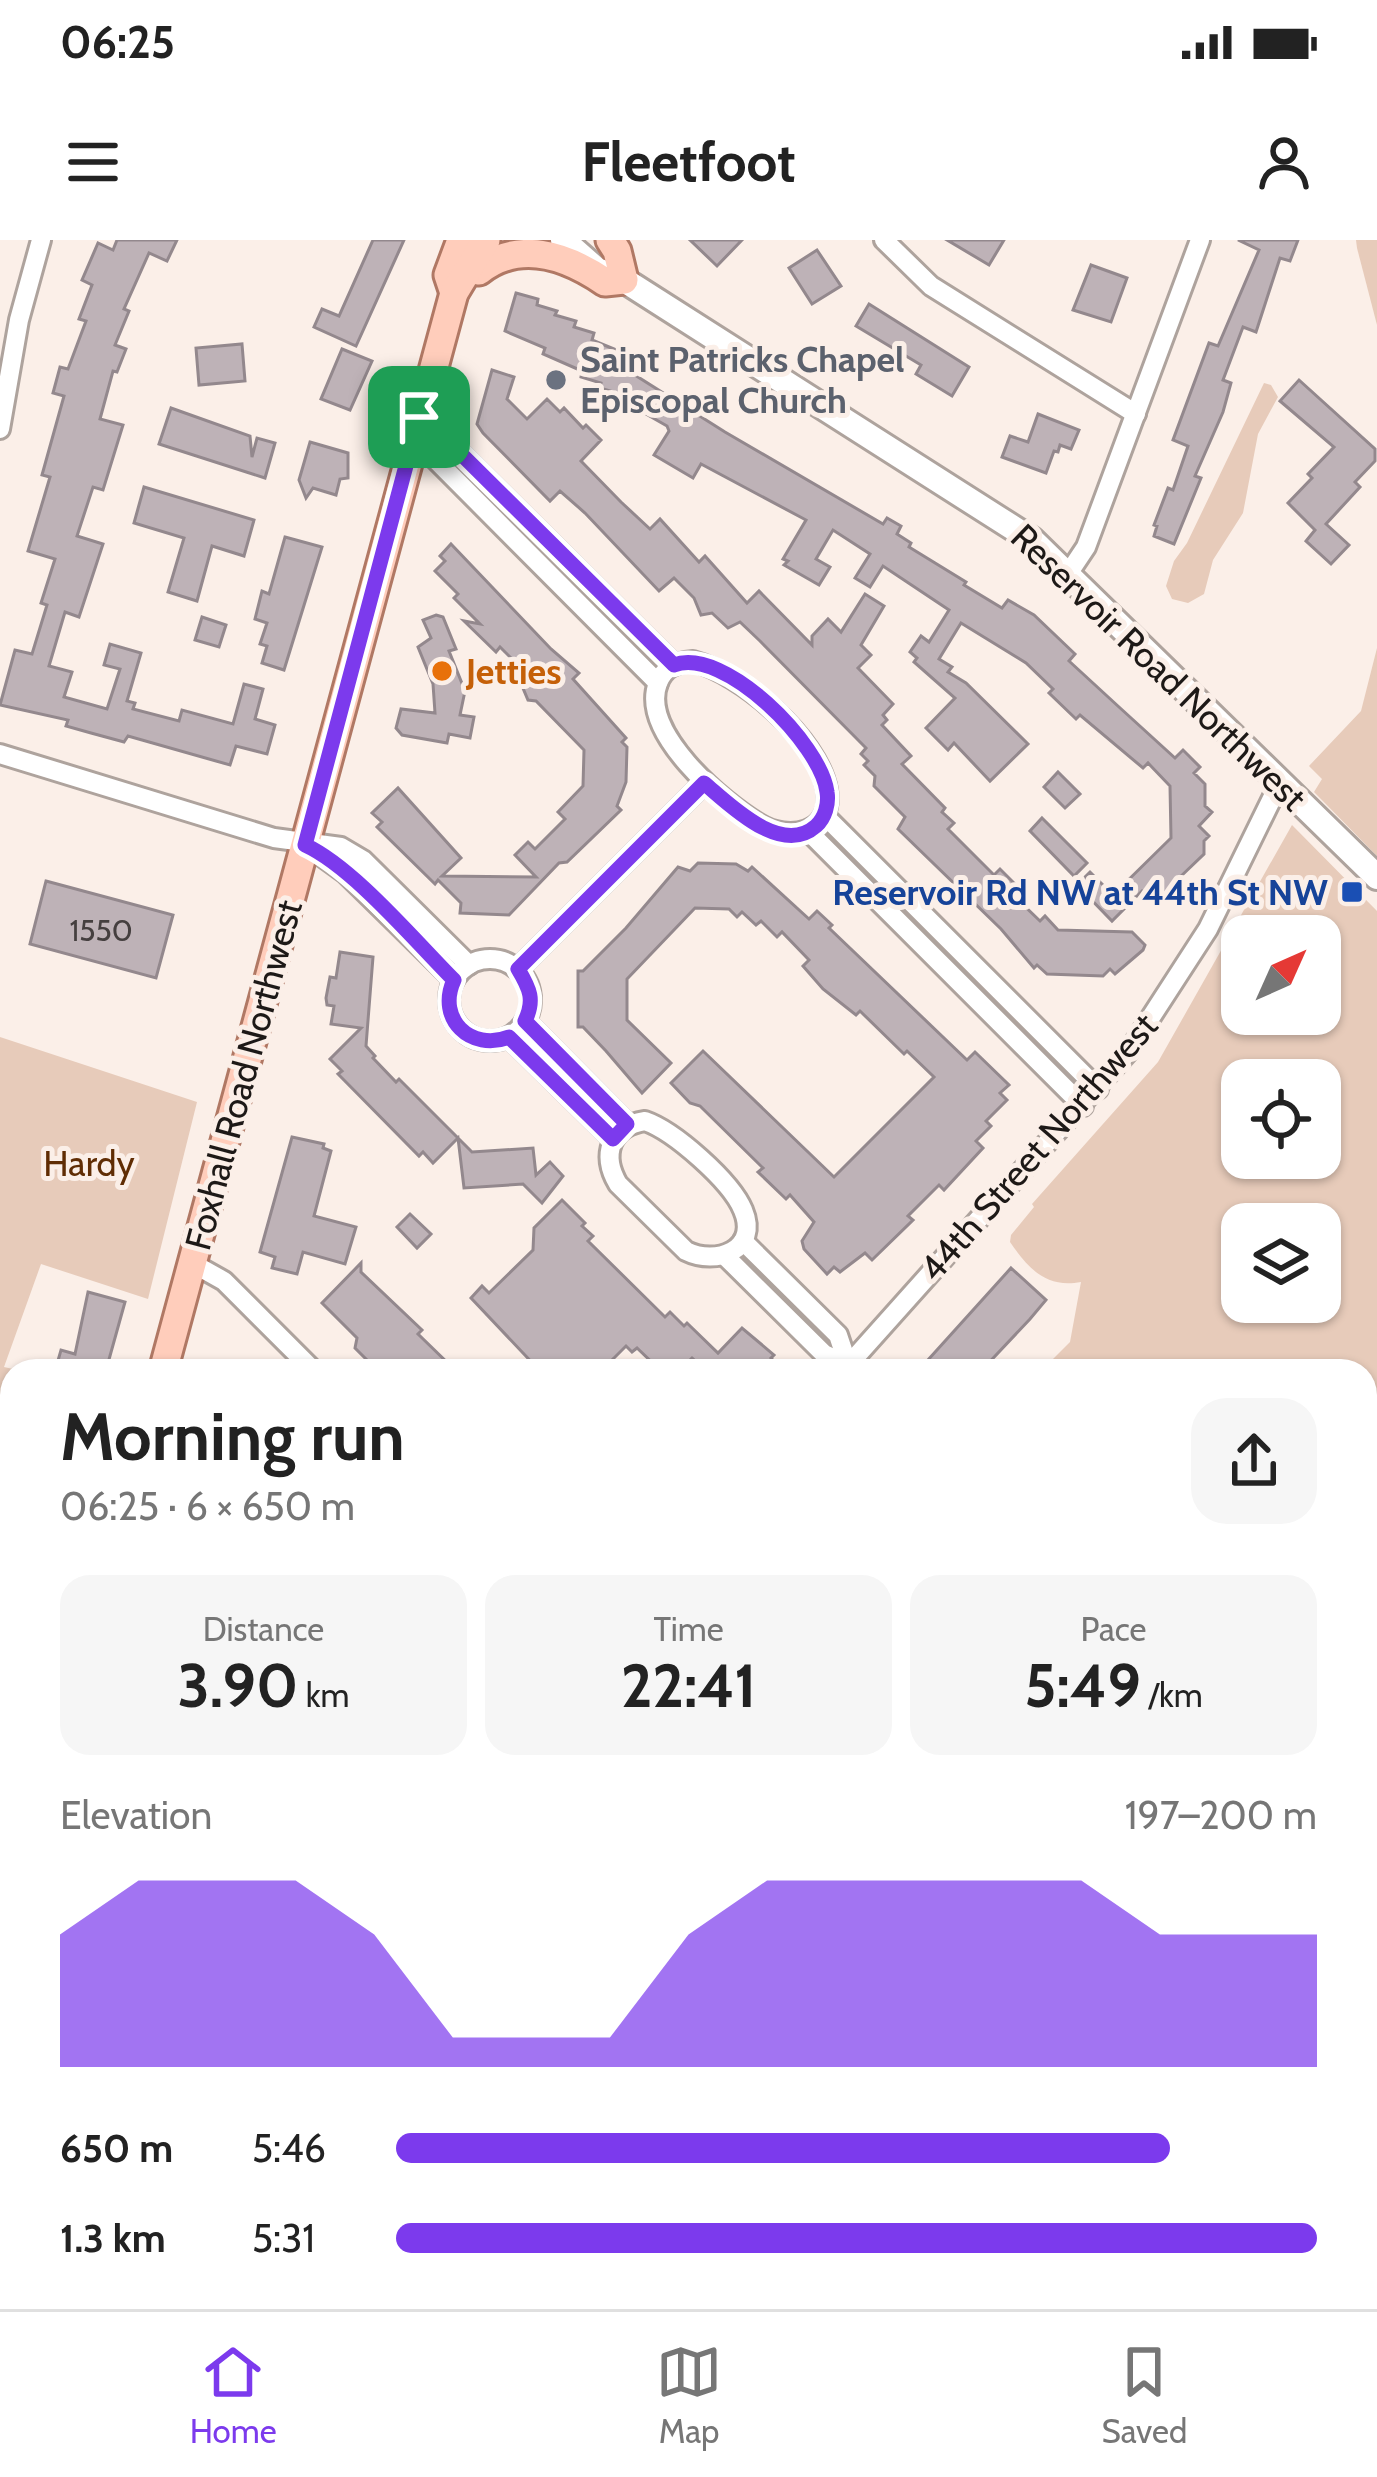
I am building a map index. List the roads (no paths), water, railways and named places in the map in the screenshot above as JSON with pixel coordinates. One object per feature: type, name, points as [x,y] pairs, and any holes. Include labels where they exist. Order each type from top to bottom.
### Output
[{"type":"main road","name":"Foxhall Road Northwest","points":[[454,293],[448,275],[461,240]]},
{"type":"main road","name":"Foxhall Road Northwest","points":[[167,1359],[454,293],[486,240]]},
{"type":"main road","name":"Reservoir Road Northwest","points":[[563,240],[597,270],[624,280],[1003,519],[1068,574],[1377,877]]},
{"type":"main road","name":"Reservoir Road Northwest","points":[[597,240],[624,280]]},
{"type":"main road","points":[[454,293],[506,245],[524,243],[555,248],[605,282],[624,280],[610,240]]},
{"type":"street","points":[[0,429],[19,320],[41,240]]},
{"type":"street","points":[[884,240],[931,286],[1136,413]]},
{"type":"street","points":[[1068,574],[1086,547],[1200,240]]},
{"type":"street","points":[[416,427],[449,442],[674,665]]},
{"type":"street","points":[[416,427],[658,682]]},
{"type":"street","points":[[693,661],[710,665],[739,681],[804,745],[827,791],[824,815],[808,831],[769,830],[738,812],[704,783],[676,749],[655,703],[664,670],[674,665],[693,661]]},
{"type":"street","points":[[0,754],[320,852],[454,980]]},
{"type":"street","name":"44th Street Northwest","points":[[854,1359],[1083,1106],[1140,1036],[1187,966],[1280,782]]},
{"type":"street","points":[[518,969],[704,783]]},
{"type":"street","points":[[824,815],[1098,1089]]},
{"type":"street","points":[[808,831],[1083,1106]]},
{"type":"street","points":[[305,845],[341,848],[363,860],[469,965]]},
{"type":"street","points":[[498,959],[518,969],[531,990],[525,1021],[497,1042],[477,1040],[460,1030],[449,1012],[448,992],[454,980],[475,960],[498,959]]},
{"type":"street","points":[[525,1021],[627,1124]]},
{"type":"street","points":[[509,1037],[613,1139]]},
{"type":"street","points":[[645,1121],[673,1133],[738,1199],[746,1216],[743,1240],[726,1257],[699,1258],[686,1251],[618,1184],[610,1171],[613,1139],[627,1124],[645,1121]]},
{"type":"street","points":[[743,1240],[838,1335],[844,1359]]},
{"type":"street","points":[[726,1257],[832,1359]]},
{"type":"street","points":[[193,1263],[224,1281],[302,1359]]},
{"type":"place","name":"Saint Patricks Chapel Episcopal Church","points":[[556,380]]},
{"type":"place","name":"Jetties","points":[[442,671]]},
{"type":"place","name":"Reservoir Rd NW at 44th St NW","points":[[1352,892]]},
{"type":"park label","name":"Hardy","points":[[89,1163]]}]
